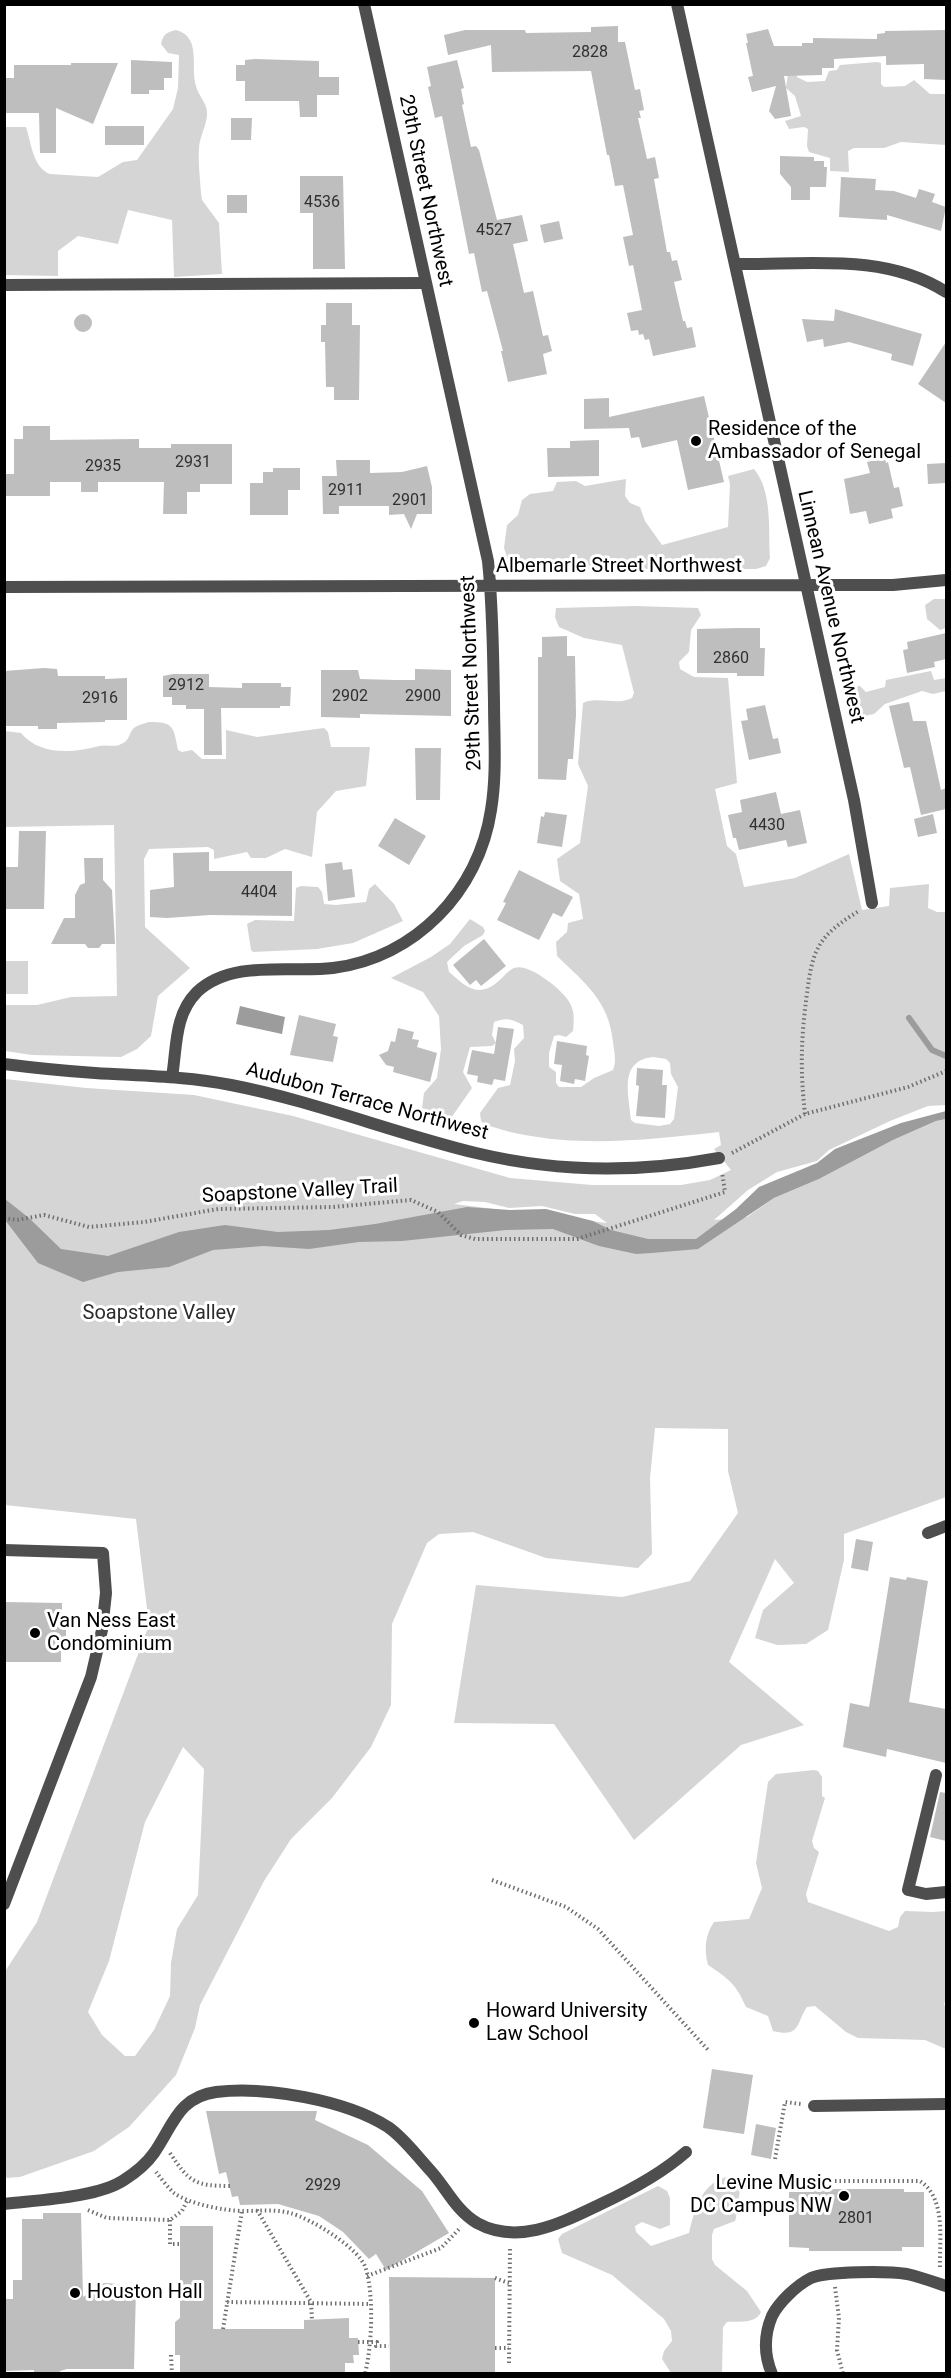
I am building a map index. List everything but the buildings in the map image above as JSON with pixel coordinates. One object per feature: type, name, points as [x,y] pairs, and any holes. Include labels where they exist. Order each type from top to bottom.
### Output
[{"type":"street","name":"29th Street Northwest","points":[[172,1077],[178,1024],[188,1003],[206,986],[232,974],[266,970],[331,968],[374,957],[397,947],[421,932],[447,907],[465,884],[484,843],[493,800],[491,587],[488,561],[364,4]]},
{"type":"street","name":"Linnean Avenue Northwest","points":[[677,4],[854,800],[872,903]]},
{"type":"street","points":[[735,264],[879,267],[916,276],[946,292]]},
{"type":"street","points":[[4,285],[425,283]]},
{"type":"street","name":"Albemarle Street Northwest","points":[[4,587],[893,585],[946,580]]},
{"type":"street","name":"Audubon Terrace Northwest","points":[[4,1064],[95,1073],[172,1077],[261,1091],[476,1154],[538,1164],[581,1168],[630,1168],[719,1158]]},
{"type":"street","points":[[928,1533],[946,1526]]},
{"type":"street","points":[[4,1550],[103,1553],[106,1593],[102,1630],[91,1677],[4,1904]]},
{"type":"street","points":[[936,1774],[908,1890],[926,1894],[946,1892]]},
{"type":"street","points":[[4,2204],[74,2197],[122,2182],[154,2153],[176,2114],[196,2098],[216,2092],[297,2095],[370,2117],[390,2128],[405,2142],[464,2213],[477,2223],[494,2230],[534,2231],[559,2225],[630,2190],[657,2174],[686,2152]]},
{"type":"street","points":[[814,2106],[946,2104]]},
{"type":"street","points":[[772,2373],[766,2358],[765,2342],[768,2326],[776,2309],[806,2281],[836,2274],[906,2274],[946,2286]]},
{"type":"path","points":[[805,1114],[800,1070],[802,1028],[809,978],[818,947],[840,922],[872,903]]},
{"type":"path","points":[[719,1158],[805,1114],[908,1087],[946,1071]]},
{"type":"path","name":"Soapstone Valley Trail","points":[[4,1218],[17,1220],[44,1215],[89,1227],[144,1222],[218,1209],[333,1207],[411,1200],[438,1212],[461,1235],[475,1239],[558,1240],[593,1235],[725,1192]]},
{"type":"path","points":[[492,1880],[566,1907],[598,1929],[709,2051]]},
{"type":"path","points":[[776,2159],[785,2102],[814,2106]]},
{"type":"path","points":[[168,2150],[189,2178],[205,2186],[230,2186]]},
{"type":"path","points":[[155,2171],[174,2193],[204,2205],[242,2211],[291,2213],[321,2227],[344,2242],[366,2266],[370,2304],[370,2355],[365,2373]]},
{"type":"path","points":[[808,2181],[920,2181],[930,2187],[939,2210],[940,2272]]},
{"type":"path","points":[[88,2210],[107,2218],[170,2220],[182,2211],[189,2199]]},
{"type":"path","points":[[257,2210],[311,2302],[312,2320]]},
{"type":"path","points":[[223,2329],[242,2211]]},
{"type":"path","points":[[170,2220],[170,2244],[180,2244]]},
{"type":"path","points":[[367,2276],[441,2248],[462,2226]]},
{"type":"path","points":[[509,2363],[511,2232]]},
{"type":"path","points":[[836,2274],[835,2297],[839,2318],[837,2350],[843,2373]]},
{"type":"path","points":[[495,2278],[510,2283]]},
{"type":"path","points":[[227,2302],[370,2304]]},
{"type":"path","points":[[358,2342],[377,2342],[376,2346],[389,2346]]},
{"type":"path","points":[[495,2348],[509,2348]]},
{"type":"path","points":[[171,2355],[172,2373]]},
{"type":"green space","points":[[176,30],[189,39],[192,46],[194,78],[207,111],[199,147],[201,193],[202,200],[219,223],[222,274],[174,277],[172,220],[128,210],[118,244],[78,236],[58,251],[58,276],[5,275],[5,127],[26,127],[36,160],[44,171],[50,174],[98,177],[123,162],[137,160],[173,109],[178,88],[179,55],[168,53],[161,44],[166,34]]},
{"type":"green space","points":[[881,63],[881,84],[884,87],[905,86],[914,80],[930,94],[946,94],[946,145],[901,142],[884,148],[854,148],[848,151],[849,172],[830,171],[830,158],[809,152],[808,129],[804,127],[789,129],[785,121],[801,116],[795,96],[786,88],[788,73],[796,71],[797,77],[807,82],[825,81],[829,71],[837,70],[840,65]]},
{"type":"green space","points":[[754,469],[760,478],[767,500],[770,558],[766,566],[756,569],[520,569],[509,563],[504,548],[507,525],[518,515],[522,500],[530,494],[553,491],[557,482],[576,481],[585,486],[626,479],[625,496],[630,503],[640,507],[645,521],[662,545],[728,527],[730,484],[728,476]]},
{"type":"green space","points":[[934,599],[946,599],[946,628],[940,630],[927,619],[925,605]]},
{"type":"green space","name":"Soapstone Valley","points":[[635,606],[698,608],[701,615],[691,630],[689,652],[679,662],[680,669],[694,677],[728,678],[737,783],[715,789],[727,846],[736,854],[744,887],[795,878],[849,854],[862,910],[889,906],[890,888],[929,884],[928,908],[937,912],[946,912],[946,1105],[928,1106],[890,1121],[829,1150],[817,1161],[777,1172],[748,1190],[714,1220],[747,1217],[774,1198],[819,1179],[893,1140],[936,1121],[946,1119],[946,1497],[844,1534],[844,1560],[828,1630],[806,1644],[777,1645],[755,1638],[763,1610],[794,1583],[775,1559],[729,1662],[804,1725],[741,1745],[634,1840],[554,1724],[454,1723],[476,1585],[622,1597],[690,1581],[738,1513],[728,1471],[728,1429],[655,1428],[650,1478],[652,1554],[638,1568],[546,1558],[473,1532],[439,1534],[427,1543],[392,1624],[391,1705],[371,1747],[332,1798],[291,1839],[264,1881],[200,2005],[195,2028],[176,2075],[129,2127],[94,2151],[20,2177],[5,2178],[4,1973],[37,1922],[149,1625],[136,1519],[5,1505],[5,1079],[86,1088],[194,1095],[293,1116],[510,1178],[592,1185],[681,1185],[710,1180],[731,1170],[714,1149],[721,1145],[719,1132],[646,1139],[573,1141],[520,1134],[485,1125],[481,1121],[480,1113],[498,1088],[510,1085],[515,1061],[514,1049],[524,1038],[523,1025],[509,1019],[494,1022],[492,1035],[496,1043],[492,1046],[470,1047],[463,1072],[472,1088],[451,1118],[422,1108],[424,1093],[437,1078],[441,1049],[439,1016],[423,992],[391,978],[450,944],[470,919],[483,927],[485,931],[483,935],[464,946],[447,962],[449,972],[459,981],[475,990],[486,989],[510,970],[520,967],[544,978],[564,995],[572,1007],[573,1031],[566,1037],[554,1036],[549,1053],[549,1067],[556,1072],[556,1083],[559,1087],[581,1087],[594,1078],[613,1070],[614,1067],[615,1056],[611,1028],[601,1004],[586,984],[557,956],[556,942],[567,932],[568,923],[583,919],[579,894],[560,881],[557,859],[580,843],[588,786],[578,764],[583,703],[595,700],[626,700],[632,698],[634,693],[622,645],[584,638],[559,627],[555,617],[556,608]],"holes":[[[653,1057],[666,1059],[670,1063],[671,1074],[678,1087],[674,1119],[670,1124],[659,1126],[635,1123],[631,1120],[628,1090],[630,1072],[635,1065]],[[463,1201],[485,1202],[509,1208],[542,1206],[575,1214],[595,1214],[607,1223],[454,1204]],[[183,1747],[204,1769],[198,1895],[177,1929],[171,1963],[170,1996],[154,2030],[135,2056],[125,2056],[102,2035],[88,2012],[109,1961],[145,1822]]]},
{"type":"green space","points":[[931,671],[934,680],[946,678],[946,691],[933,694],[922,691],[885,704],[874,714],[853,718],[848,687],[860,686],[866,692],[885,687],[886,680]]},
{"type":"green space","points":[[149,722],[163,723],[171,727],[178,750],[182,752],[192,750],[202,759],[226,759],[226,730],[257,737],[324,728],[328,732],[331,747],[370,747],[366,786],[336,791],[317,812],[312,857],[285,849],[266,858],[251,858],[247,852],[214,859],[214,850],[208,847],[149,849],[144,859],[145,927],[190,968],[158,996],[151,1036],[137,1049],[121,1057],[32,1055],[5,1051],[5,1005],[37,1005],[71,997],[117,996],[114,825],[5,827],[5,731],[21,733],[38,746],[47,749],[68,751],[119,745],[127,740],[134,728]]},
{"type":"green space","points":[[375,884],[394,904],[403,921],[353,943],[317,949],[253,952],[251,950],[247,924],[255,920],[294,921],[296,888],[318,887],[322,892],[324,904],[336,905],[366,902],[369,889]]},
{"type":"green space","points":[[5,961],[28,961],[28,994],[5,994]]},
{"type":"green space","points":[[818,1771],[822,1777],[822,1796],[825,1798],[812,1841],[814,1848],[819,1852],[806,1894],[808,1902],[889,1931],[898,1927],[900,1917],[905,1911],[946,1911],[946,1996],[944,2005],[946,2006],[946,2049],[925,2040],[858,2038],[846,2032],[815,2006],[807,2007],[793,2031],[782,2033],[773,2031],[768,2016],[746,2007],[731,1983],[708,1965],[706,1943],[714,1922],[749,1919],[762,1888],[756,1863],[768,1782],[776,1774]]},
{"type":"green space","points":[[732,2176],[740,2178],[741,2182],[736,2218],[735,2221],[714,2229],[712,2259],[715,2265],[747,2291],[761,2312],[759,2316],[751,2320],[727,2322],[723,2327],[722,2373],[671,2373],[662,2359],[664,2351],[672,2341],[671,2331],[664,2319],[612,2275],[562,2253],[558,2239],[562,2234],[658,2186],[667,2191],[670,2198],[670,2225],[660,2229],[642,2222],[635,2226],[636,2232],[651,2246],[689,2233],[697,2205],[707,2189],[713,2183]]},
{"type":"shaded area","points":[[240,1006],[285,1017],[282,1034],[236,1024]]},
{"type":"shaded area","points":[[946,1111],[946,1119],[936,1121],[893,1140],[819,1179],[774,1198],[698,1249],[636,1254],[599,1246],[553,1229],[506,1230],[402,1241],[359,1242],[309,1249],[263,1246],[213,1250],[169,1267],[118,1272],[83,1282],[38,1263],[5,1220],[5,1199],[29,1218],[61,1249],[108,1256],[179,1232],[225,1225],[278,1232],[329,1230],[467,1207],[510,1210],[546,1209],[593,1221],[611,1230],[648,1239],[696,1239],[736,1209],[759,1187],[817,1163],[835,1149],[901,1123]]},
{"type":"waterway","points":[[909,1018],[932,1050],[946,1056]]},
{"type":"place","name":"Residence of the Ambassador of Senegal","points":[[696,441]]},
{"type":"place","name":"Van Ness East Condominium","points":[[35,1633]]},
{"type":"place","name":"Howard University Law School","points":[[474,2023]]},
{"type":"place","name":"Levine Music DC Campus NW","points":[[844,2196]]},
{"type":"place","name":"Houston Hall","points":[[75,2293]]}]
